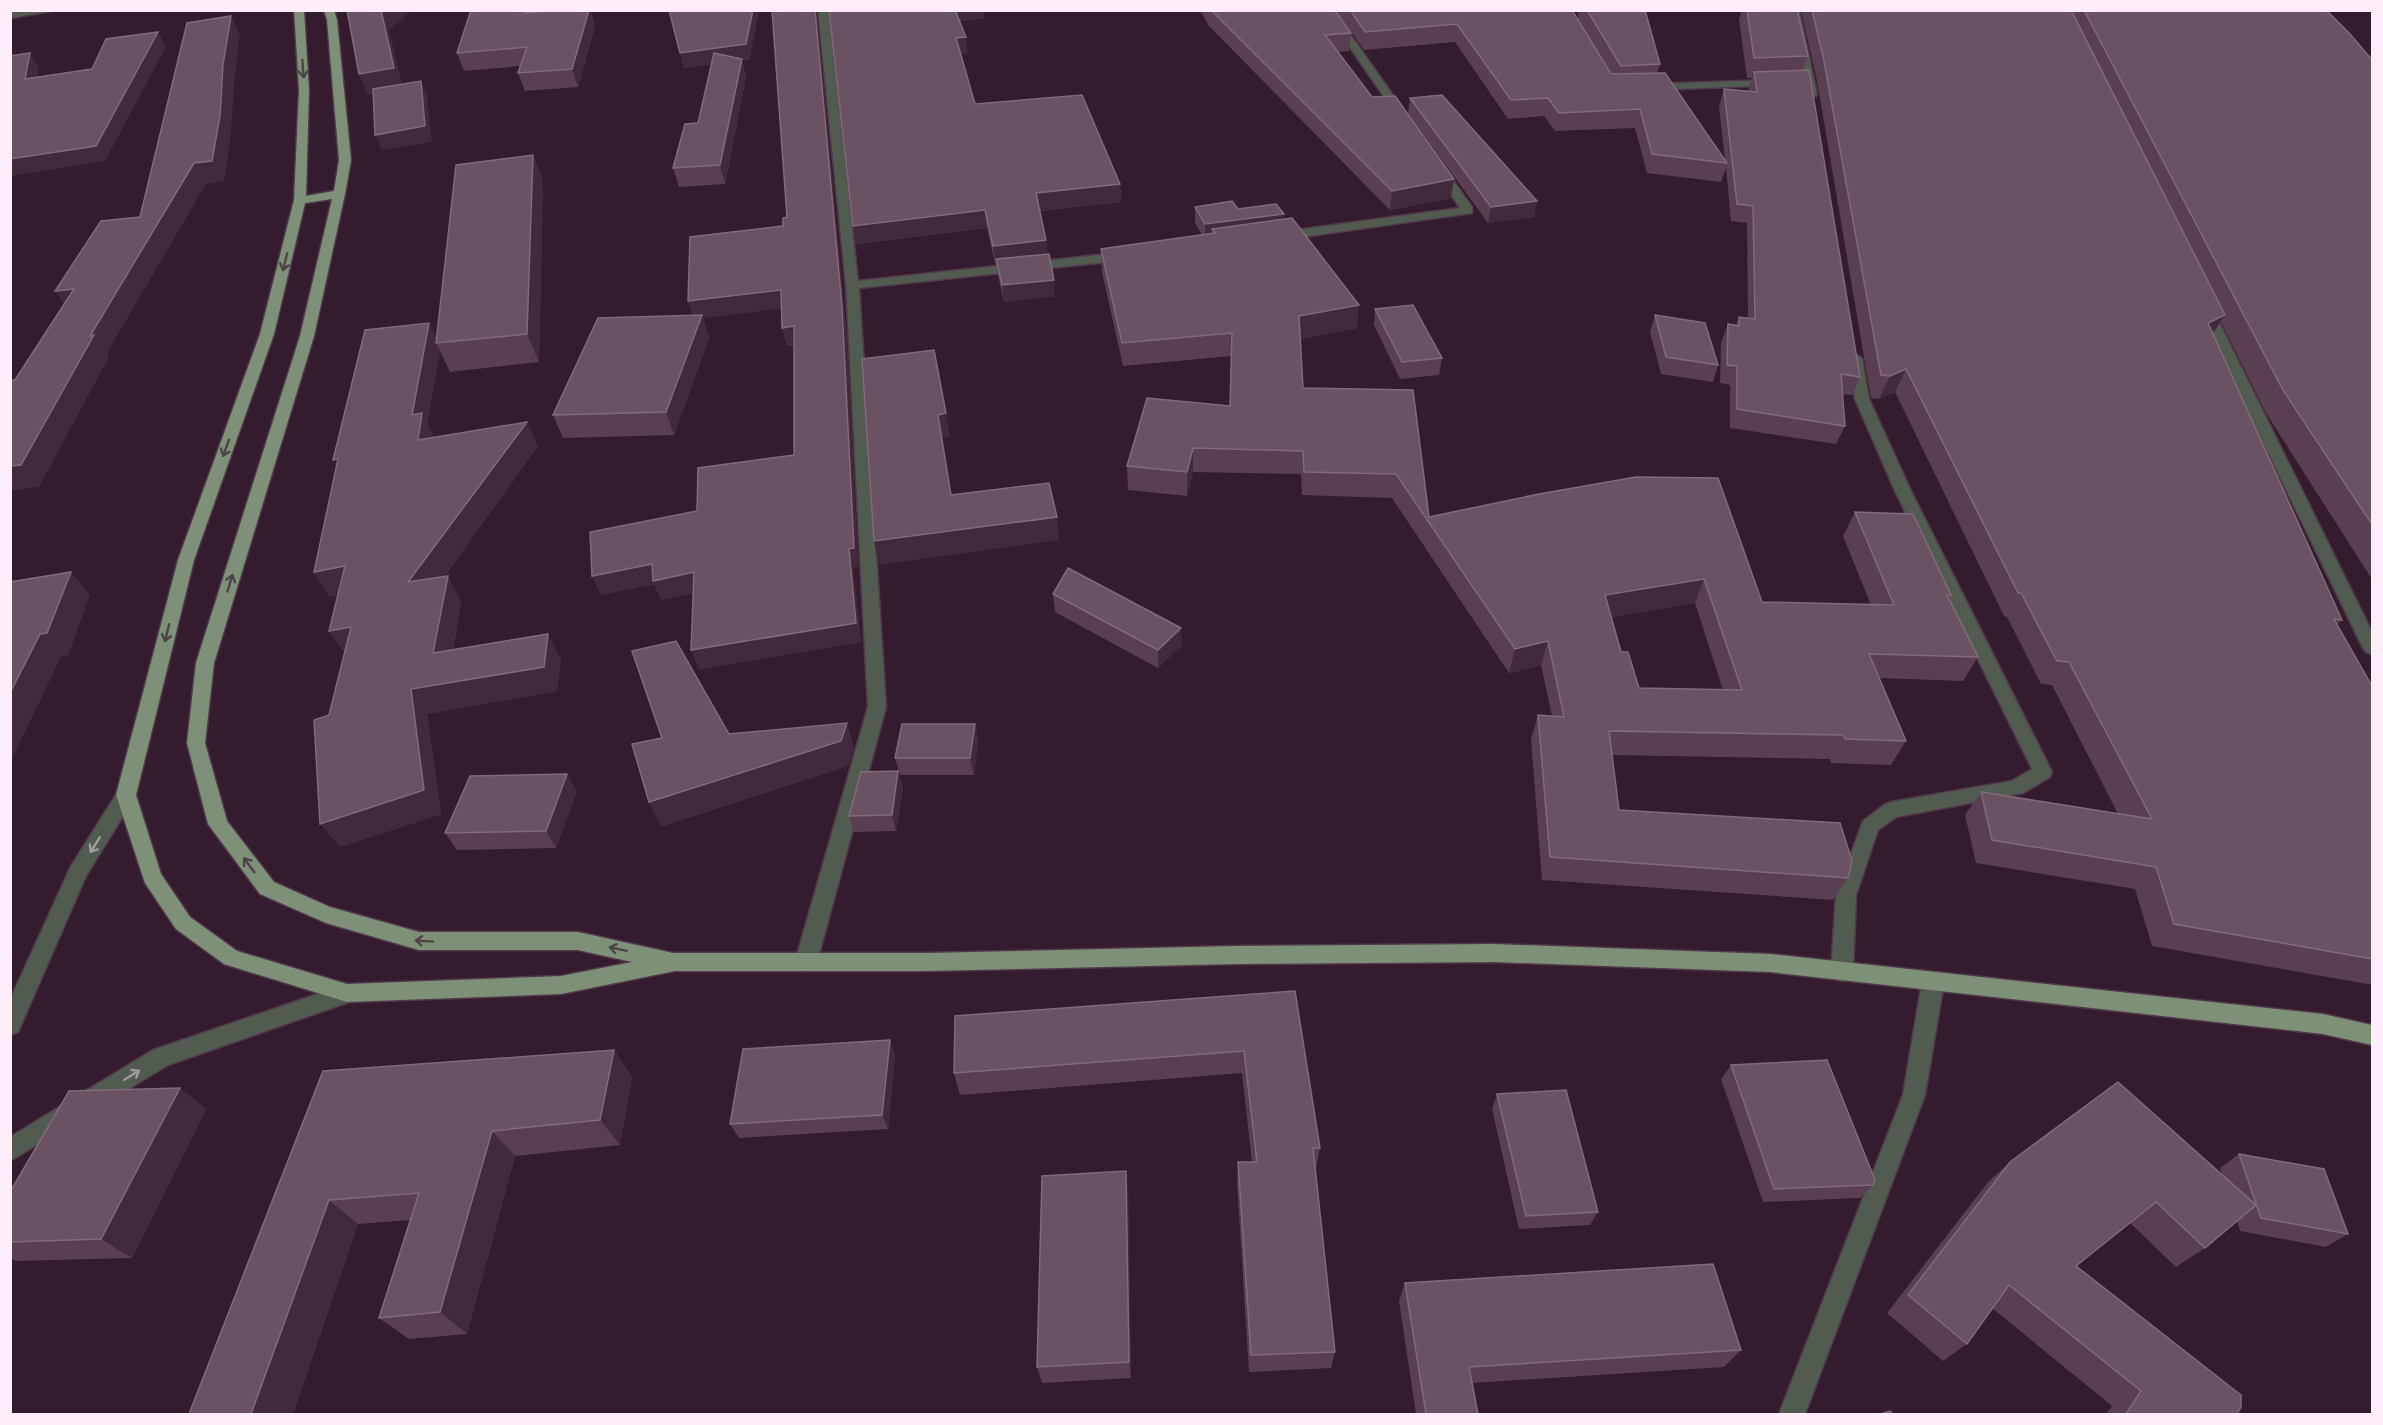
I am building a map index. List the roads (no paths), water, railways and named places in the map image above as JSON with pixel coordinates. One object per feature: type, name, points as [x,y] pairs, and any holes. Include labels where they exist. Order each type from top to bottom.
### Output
[{"type":"main road","points":[[299,10],[304,90],[300,200],[267,334],[186,560],[126,795],[152,877],[183,922],[231,958],[347,993],[561,985],[675,962],[926,962],[1235,955],[1494,953],[1770,963],[2323,1024],[2373,1035]]},
{"type":"main road","points":[[329,10],[332,20],[345,160],[308,336],[205,663],[196,743],[218,824],[267,888],[326,915],[419,941],[578,941],[675,962]]},
{"type":"main road","points":[[300,200],[339,194]]},
{"type":"street","points":[[10,15],[52,10]]},
{"type":"street","points":[[806,962],[877,707],[852,285],[823,10]]},
{"type":"street","points":[[1329,10],[1408,124]]},
{"type":"street","points":[[1794,10],[1804,82],[1814,105]]},
{"type":"street","points":[[1636,88],[1787,82]]},
{"type":"street","points":[[1271,237],[1468,210],[1428,153]]},
{"type":"street","points":[[852,285],[1143,254]]},
{"type":"street","points":[[2200,297],[2373,648]]},
{"type":"street","points":[[1842,972],[1846,895],[1870,826],[1892,810],[2016,789],[2043,772],[1894,471],[1862,399],[1852,340]]},
{"type":"street","points":[[10,1025],[78,872],[126,795]]},
{"type":"street","points":[[1792,1414],[1914,1095],[1933,982]]},
{"type":"street","points":[[10,1150],[161,1058],[347,993]]}]
